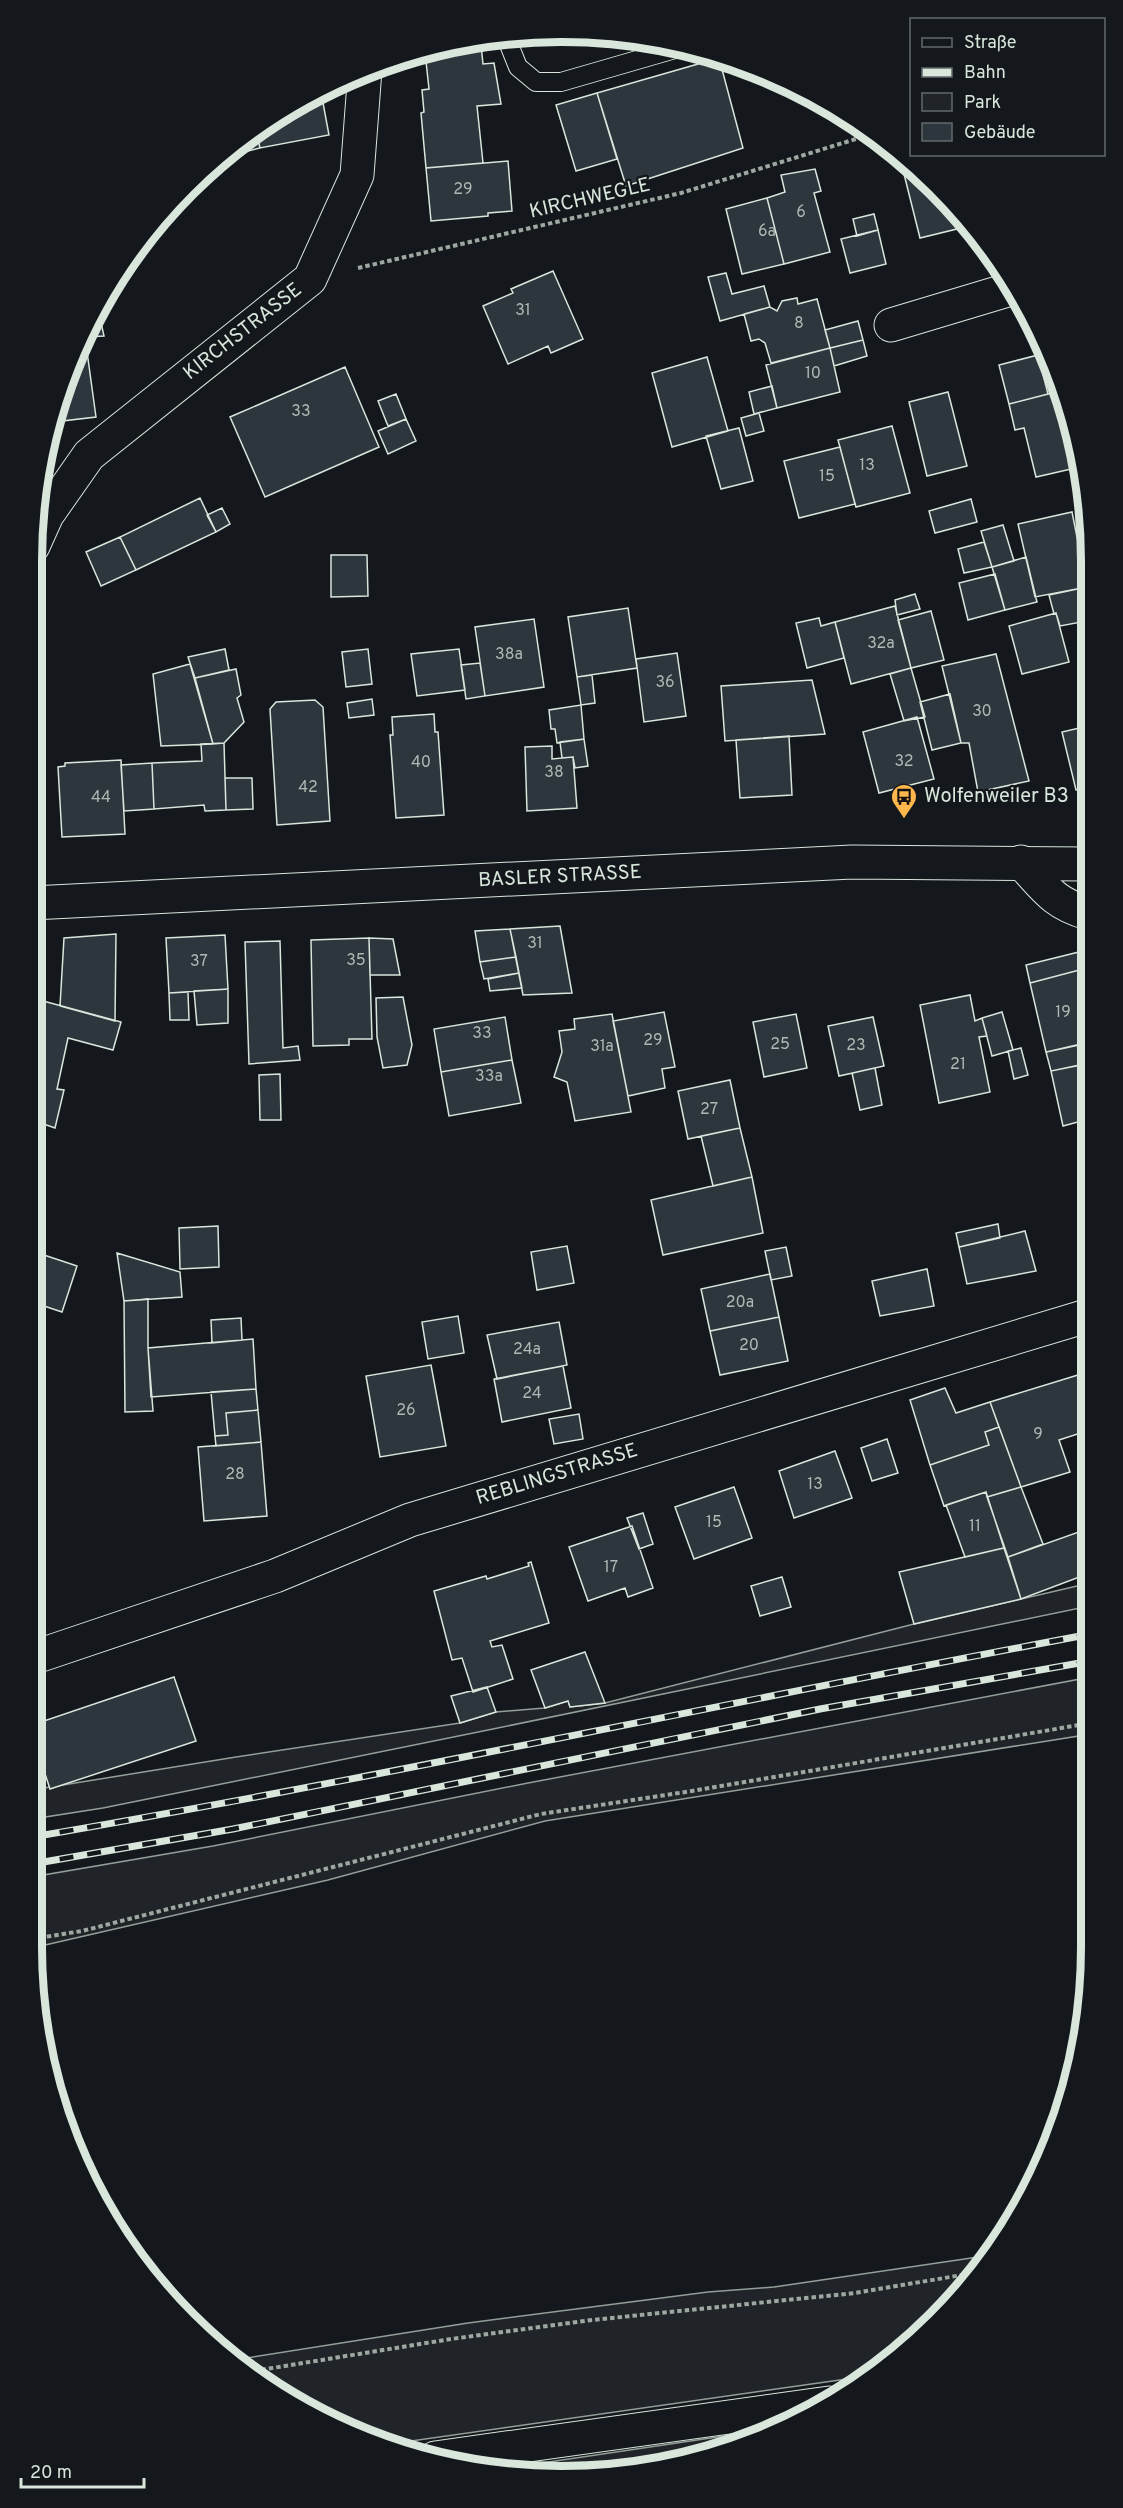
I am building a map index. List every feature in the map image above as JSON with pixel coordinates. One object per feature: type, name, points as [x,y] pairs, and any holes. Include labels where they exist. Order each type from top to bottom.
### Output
[{"type":"street","name":"KIRCHSTRASSE","points":[[43,523],[89,454],[310,279],[357,175],[364,82]]},
{"type":"street","points":[[891,326],[1004,291]]},
{"type":"street","name":"BASLER STRASSE","points":[[42,902],[852,862],[1081,864]]},
{"type":"street","points":[[1022,862],[1059,902],[1068,908],[1081,911]]},
{"type":"street","name":"REBLINGSTRASSE","points":[[42,1655],[275,1576],[410,1520],[1081,1317]]},
{"type":"street","points":[[456,2455],[800,2407]]},
{"type":"lane","points":[[509,45],[518,67],[536,82],[561,82],[664,52]]},
{"type":"path","name":"KIRCHWEGLE","points":[[310,279],[681,193],[861,137]]},
{"type":"path","points":[[42,1937],[82,1931],[541,1814],[692,1791],[1081,1725]]},
{"type":"path","points":[[261,2370],[451,2339],[592,2320],[855,2293],[964,2275]]},
{"type":"green space","points":[[1081,1585],[1081,1608],[103,1808],[42,1817],[42,1788],[460,1723],[496,1712],[545,1708],[568,1701],[570,1707],[605,1703],[914,1624]]},
{"type":"green space","points":[[1081,1679],[1081,1736],[545,1821],[328,1880],[42,1946],[42,1875],[213,1846],[528,1783]]},
{"type":"green space","points":[[978,2257],[929,2314],[878,2359],[849,2379],[407,2442],[332,2412],[302,2396],[244,2358],[468,2323],[708,2292],[774,2287]]},
{"type":"green space","points":[[739,2434],[696,2448],[629,2462],[562,2466],[528,2465]]},
{"type":"building","points":[[481,48],[483,64],[494,63],[501,104],[477,106],[483,163],[426,168],[421,113],[424,112],[422,90],[429,89],[426,60]]},
{"type":"building","points":[[704,62],[722,68],[743,148],[626,186],[597,93]]},
{"type":"building","points":[[597,93],[617,159],[576,171],[556,105]]},
{"type":"building","points":[[323,101],[329,135],[260,148],[258,140]]},
{"type":"building","points":[[258,140],[260,148],[240,153]]},
{"type":"building","points":[[508,161],[512,211],[488,213],[488,216],[431,221],[426,168]]},
{"type":"building","points":[[815,169],[821,191],[814,193],[830,252],[784,264],[767,198],[785,192],[781,175]]},
{"type":"building","points":[[904,174],[907,174],[929,194],[960,228],[920,238]]},
{"type":"building","points":[[767,198],[784,264],[742,274],[726,209]]},
{"type":"building","points":[[874,214],[878,230],[857,236],[853,219]]},
{"type":"building","points":[[878,230],[886,264],[850,273],[841,239]]},
{"type":"building","points":[[553,271],[583,339],[551,353],[548,346],[508,364],[483,306],[513,293],[511,289]]},
{"type":"building","points":[[726,273],[732,294],[764,286],[770,307],[720,321],[708,277]]},
{"type":"building","points":[[797,298],[798,304],[817,299],[830,348],[771,363],[765,343],[759,339],[751,341],[744,314],[770,307],[777,311],[782,301]]},
{"type":"building","points":[[858,321],[863,340],[830,348],[825,330]]},
{"type":"building","points":[[101,323],[104,336],[94,337]]},
{"type":"building","points":[[863,340],[867,356],[834,366],[830,348]]},
{"type":"building","points":[[830,348],[840,392],[777,408],[766,365]]},
{"type":"building","points":[[87,352],[96,417],[62,421]]},
{"type":"building","points":[[1037,355],[1048,394],[1009,404],[999,365]]},
{"type":"building","points":[[707,357],[728,431],[672,447],[652,373]]},
{"type":"building","points":[[345,367],[379,447],[265,497],[230,417]]},
{"type":"building","points":[[772,386],[777,408],[754,414],[749,392]]},
{"type":"building","points":[[948,392],[967,466],[927,476],[909,402]]},
{"type":"building","points":[[1052,393],[1073,469],[1036,477],[1024,428],[1015,430],[1009,404]]},
{"type":"building","points":[[396,394],[406,419],[388,426],[378,401]]},
{"type":"building","points":[[759,413],[764,431],[746,436],[741,418]]},
{"type":"building","points":[[406,419],[416,441],[388,454],[378,431]]},
{"type":"building","points":[[892,426],[910,493],[856,507],[838,440]]},
{"type":"building","points":[[739,428],[753,481],[721,489],[706,436]]},
{"type":"building","points":[[840,447],[855,504],[799,518],[784,461]]},
{"type":"building","points":[[200,498],[216,532],[136,570],[120,537]]},
{"type":"building","points":[[971,499],[977,522],[935,533],[929,511]]},
{"type":"building","points":[[222,508],[230,524],[216,532],[207,515]]},
{"type":"building","points":[[1072,512],[1081,556],[1081,588],[1035,597],[1018,524]]},
{"type":"building","points":[[1003,525],[1014,561],[992,567],[981,531]]},
{"type":"building","points":[[120,537],[136,570],[101,586],[86,552]]},
{"type":"building","points":[[984,542],[992,567],[964,573],[958,549]]},
{"type":"building","points":[[331,555],[367,555],[368,596],[331,597]]},
{"type":"building","points":[[1026,557],[1037,602],[1005,610],[992,567]]},
{"type":"building","points":[[995,574],[1005,610],[968,620],[959,583]]},
{"type":"building","points":[[1081,588],[1081,622],[1060,626],[1049,595]]},
{"type":"building","points":[[915,594],[920,609],[897,615],[895,600]]},
{"type":"building","points":[[895,606],[911,668],[851,684],[835,622]]},
{"type":"building","points":[[628,608],[637,668],[577,677],[568,617]]},
{"type":"building","points":[[931,611],[944,660],[911,668],[898,620]]},
{"type":"building","points":[[1056,613],[1069,662],[1022,674],[1009,626]]},
{"type":"building","points":[[819,618],[821,626],[835,622],[844,658],[807,668],[796,623]]},
{"type":"building","points":[[534,619],[544,687],[485,696],[475,627]]},
{"type":"building","points":[[225,649],[229,670],[195,678],[188,657]]},
{"type":"building","points":[[368,649],[372,684],[346,687],[342,652]]},
{"type":"building","points":[[459,649],[465,690],[417,696],[411,654]]},
{"type":"building","points":[[677,653],[686,716],[644,722],[636,659]]},
{"type":"building","points":[[996,654],[1029,781],[978,792],[969,743],[961,743],[942,666]]},
{"type":"building","points":[[480,663],[485,696],[466,699],[461,665]]},
{"type":"building","points":[[190,664],[213,744],[161,746],[153,674]]},
{"type":"building","points":[[911,668],[925,717],[904,721],[890,674]]},
{"type":"building","points":[[236,669],[241,695],[237,698],[244,722],[224,743],[213,744],[195,678]]},
{"type":"building","points":[[592,675],[595,703],[581,705],[577,677]]},
{"type":"building","points":[[812,680],[825,734],[725,741],[721,686]]},
{"type":"building","points":[[950,694],[961,743],[932,750],[920,702]]},
{"type":"building","points":[[372,699],[374,715],[349,718],[347,703]]},
{"type":"building","points":[[315,700],[323,707],[330,821],[277,825],[270,709],[276,702]]},
{"type":"building","points":[[581,705],[584,739],[557,743],[555,729],[551,729],[549,710]]},
{"type":"building","points":[[434,714],[435,732],[438,732],[444,815],[396,818],[390,735],[393,735],[392,717]]},
{"type":"building","points":[[917,717],[934,779],[879,793],[863,732]]},
{"type":"building","points":[[1081,728],[1081,789],[1076,790],[1062,732]]},
{"type":"building","points":[[789,736],[792,795],[740,798],[736,740]]},
{"type":"building","points":[[584,739],[588,766],[575,768],[573,757],[562,758],[560,742]]},
{"type":"building","points":[[224,743],[226,810],[205,811],[204,805],[154,809],[152,763],[202,761],[201,744]]},
{"type":"building","points":[[552,746],[552,759],[573,757],[577,808],[527,811],[525,747]]},
{"type":"building","points":[[121,760],[125,834],[62,837],[58,767],[65,766],[65,763]]},
{"type":"building","points":[[152,763],[154,809],[124,811],[121,765]]},
{"type":"building","points":[[225,778],[252,778],[253,809],[226,810]]},
{"type":"building","points":[[560,926],[572,993],[523,995],[510,929]]},
{"type":"building","points":[[510,929],[516,957],[480,962],[475,931]]},
{"type":"building","points":[[116,934],[115,1021],[60,1006],[64,938]]},
{"type":"building","points":[[225,935],[228,989],[169,993],[166,938]]},
{"type":"building","points":[[369,938],[393,939],[400,975],[370,975]]},
{"type":"building","points":[[369,938],[372,1039],[349,1039],[349,1045],[313,1046],[311,940]]},
{"type":"building","points":[[280,941],[283,1048],[298,1046],[300,1060],[249,1064],[245,942]]},
{"type":"building","points":[[1081,951],[1081,970],[1030,983],[1026,965]]},
{"type":"building","points":[[516,957],[519,973],[484,979],[480,962]]},
{"type":"building","points":[[1081,970],[1081,1045],[1046,1052],[1030,983]]},
{"type":"building","points":[[519,973],[522,988],[490,991],[488,979]]},
{"type":"building","points":[[228,989],[228,1023],[197,1025],[194,991]]},
{"type":"building","points":[[188,992],[189,1020],[170,1020],[169,993]]},
{"type":"building","points":[[970,995],[975,1021],[982,1018],[987,1036],[979,1037],[990,1092],[939,1103],[920,1005]]},
{"type":"building","points":[[403,997],[412,1045],[407,1065],[383,1068],[377,1037],[376,998]]},
{"type":"building","points":[[42,1001],[121,1022],[113,1050],[68,1038],[57,1089],[64,1090],[55,1128],[42,1123]]},
{"type":"building","points":[[664,1012],[675,1067],[662,1069],[665,1088],[628,1096],[613,1021]]},
{"type":"building","points":[[1002,1012],[1013,1050],[992,1056],[982,1018]]},
{"type":"building","points":[[612,1014],[631,1112],[575,1121],[567,1082],[554,1077],[562,1052],[559,1031],[575,1029],[574,1019]]},
{"type":"building","points":[[796,1014],[807,1068],[764,1077],[753,1022]]},
{"type":"building","points":[[505,1017],[512,1060],[441,1072],[434,1029]]},
{"type":"building","points":[[873,1017],[884,1066],[839,1076],[828,1026]]},
{"type":"building","points":[[1077,1045],[1081,1065],[1051,1071],[1046,1052]]},
{"type":"building","points":[[1021,1048],[1028,1075],[1014,1079],[1008,1051]]},
{"type":"building","points":[[512,1060],[521,1103],[449,1116],[441,1072]]},
{"type":"building","points":[[1081,1065],[1081,1121],[1063,1126],[1051,1071]]},
{"type":"building","points":[[875,1068],[882,1105],[860,1110],[852,1073]]},
{"type":"building","points":[[280,1074],[281,1120],[260,1120],[259,1075]]},
{"type":"building","points":[[730,1080],[740,1128],[688,1139],[678,1091]]},
{"type":"building","points":[[740,1128],[752,1177],[713,1186],[701,1136]]},
{"type":"building","points":[[752,1177],[763,1233],[663,1255],[651,1200]]},
{"type":"building","points":[[998,1224],[1000,1238],[959,1247],[956,1233]]},
{"type":"building","points":[[218,1226],[219,1267],[180,1269],[179,1228]]},
{"type":"building","points":[[1025,1231],[1036,1271],[967,1284],[959,1247]]},
{"type":"building","points":[[567,1246],[574,1283],[537,1290],[531,1252]]},
{"type":"building","points":[[786,1247],[792,1276],[771,1280],[765,1251]]},
{"type":"building","points":[[117,1253],[180,1272],[182,1297],[124,1301]]},
{"type":"building","points":[[42,1254],[77,1266],[62,1312],[42,1305]]},
{"type":"building","points":[[927,1269],[934,1306],[880,1316],[872,1281]]},
{"type":"building","points":[[770,1274],[779,1317],[710,1331],[701,1289]]},
{"type":"building","points":[[148,1299],[148,1348],[153,1411],[125,1412],[124,1301]]},
{"type":"building","points":[[458,1316],[464,1353],[428,1359],[422,1322]]},
{"type":"building","points":[[779,1317],[788,1361],[720,1375],[710,1331]]},
{"type":"building","points":[[241,1318],[242,1340],[212,1343],[211,1320]]},
{"type":"building","points":[[559,1322],[567,1365],[497,1379],[487,1335]]},
{"type":"building","points":[[253,1339],[256,1389],[151,1397],[148,1348]]},
{"type":"building","points":[[431,1365],[446,1446],[380,1457],[366,1376]]},
{"type":"building","points":[[563,1366],[571,1408],[502,1422],[494,1379]]},
{"type":"building","points":[[1078,1375],[1081,1384],[1081,1433],[1059,1440],[1070,1472],[1021,1487],[990,1402]]},
{"type":"building","points":[[945,1388],[956,1413],[990,1402],[999,1427],[985,1432],[989,1445],[930,1465],[910,1400]]},
{"type":"building","points":[[256,1389],[258,1410],[226,1413],[228,1435],[215,1436],[211,1392]]},
{"type":"building","points":[[258,1410],[261,1442],[216,1446],[215,1436],[228,1435],[226,1413]]},
{"type":"building","points":[[579,1414],[583,1439],[554,1444],[549,1419]]},
{"type":"building","points":[[999,1427],[1021,1487],[987,1497],[986,1492],[944,1506],[930,1465],[989,1445],[985,1432]]},
{"type":"building","points":[[887,1439],[898,1473],[872,1481],[861,1448]]},
{"type":"building","points":[[261,1442],[267,1516],[204,1521],[198,1447]]},
{"type":"building","points":[[835,1451],[852,1498],[794,1518],[779,1471]]},
{"type":"building","points":[[734,1487],[752,1538],[694,1559],[675,1507]]},
{"type":"building","points":[[1021,1487],[1043,1544],[1008,1557],[987,1497]]},
{"type":"building","points":[[986,1492],[1004,1548],[965,1557],[946,1505]]},
{"type":"building","points":[[643,1513],[653,1544],[639,1549],[627,1518]]},
{"type":"building","points":[[632,1526],[653,1588],[628,1597],[625,1588],[588,1601],[569,1547]]},
{"type":"building","points":[[1081,1531],[1081,1576],[1021,1599],[1008,1557]]},
{"type":"building","points":[[1004,1548],[1021,1599],[914,1624],[899,1572]]},
{"type":"building","points":[[531,1562],[549,1623],[490,1641],[492,1647],[502,1645],[513,1679],[473,1692],[462,1658],[452,1660],[434,1591],[486,1576],[487,1579],[529,1566],[528,1563]]},
{"type":"building","points":[[782,1577],[791,1607],[760,1616],[751,1586]]},
{"type":"building","points":[[585,1652],[605,1703],[570,1707],[568,1701],[545,1708],[531,1670]]},
{"type":"building","points":[[174,1677],[196,1741],[50,1789],[42,1765],[42,1722]]},
{"type":"building","points":[[487,1687],[496,1712],[460,1723],[451,1696]]},
{"type":"railway","points":[[42,1835],[429,1764],[1081,1636]]},
{"type":"railway","points":[[42,1862],[233,1829],[820,1709],[1081,1663]]},
{"type":"place","name":"Wolfenweiler B3","points":[[904,820]]}]
